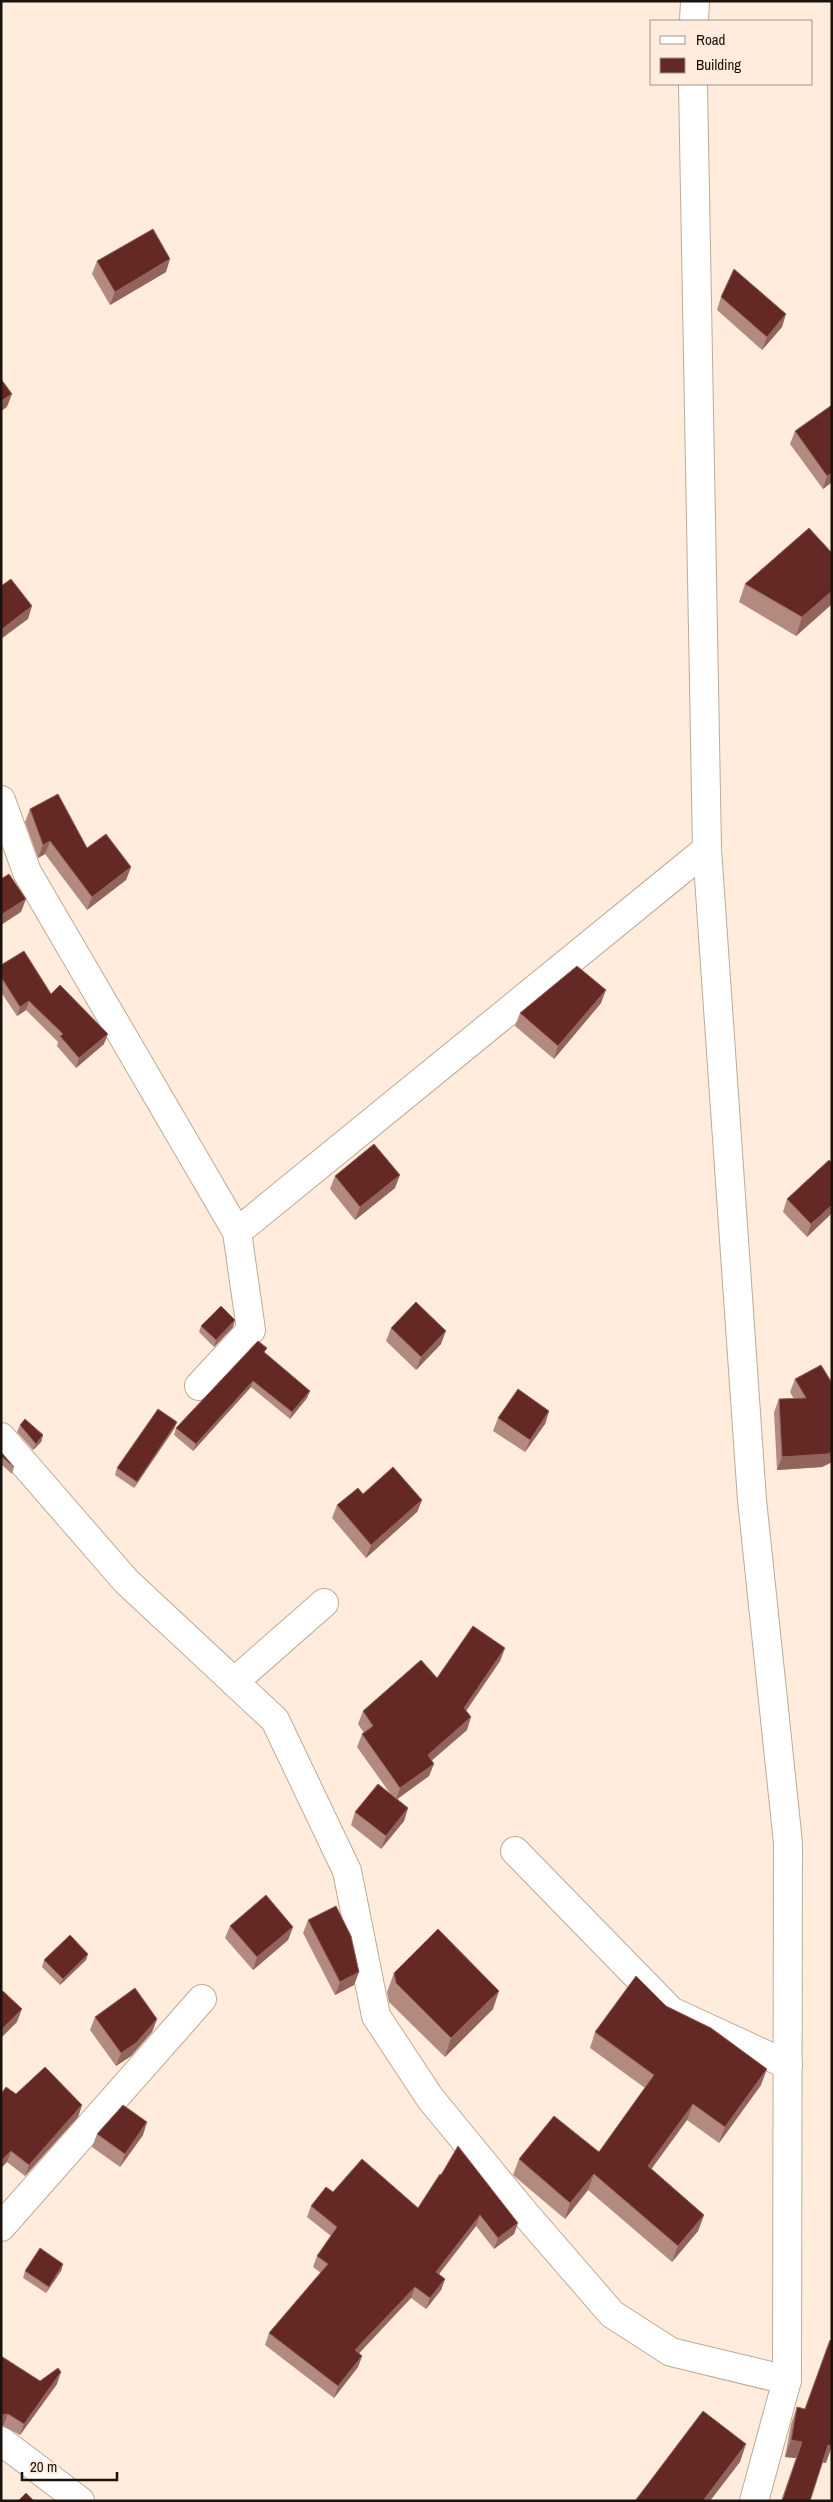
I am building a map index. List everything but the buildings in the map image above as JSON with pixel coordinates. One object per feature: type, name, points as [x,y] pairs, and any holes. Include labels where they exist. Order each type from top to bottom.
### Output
[{"type":"street","points":[[694,20],[695,1]]},
{"type":"street","points":[[693,85],[707,849],[752,1500],[788,1843],[787,2380],[754,2501]]},
{"type":"street","points":[[1,800],[27,872],[237,1232],[251,1330],[199,1386]]},
{"type":"street","points":[[237,1232],[707,849]]},
{"type":"street","points":[[1,1437],[126,1581],[275,1720],[347,1871],[376,2016],[430,2098],[522,2210],[612,2314],[671,2352],[787,2380]]},
{"type":"street","points":[[234,1682],[324,1603]]},
{"type":"street","points":[[515,1851],[672,2011],[788,2065]]},
{"type":"street","points":[[1,2227],[202,1999]]},
{"type":"street","points":[[1,2441],[80,2501]]}]
